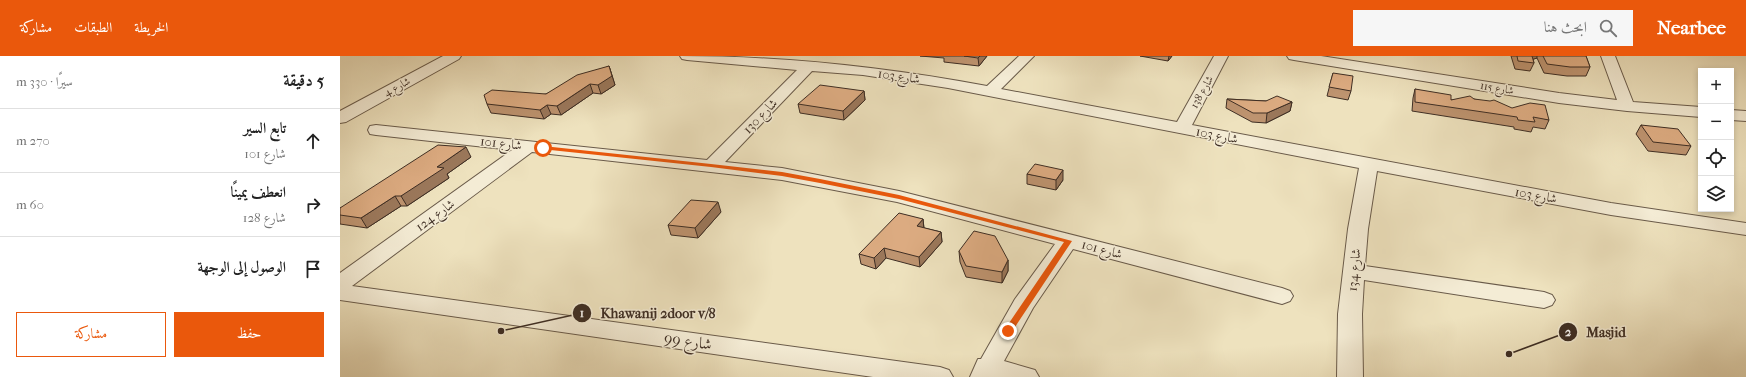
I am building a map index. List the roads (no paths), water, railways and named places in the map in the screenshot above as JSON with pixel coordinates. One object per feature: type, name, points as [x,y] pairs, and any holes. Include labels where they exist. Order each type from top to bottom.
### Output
[{"type":"street","name":"شارع 4","points":[[340,118],[454,56]]},
{"type":"street","name":"شارع 103","points":[[687,56],[905,76],[991,90],[1369,164],[1637,213],[1746,229]]},
{"type":"street","points":[[991,90],[1027,56]]},
{"type":"street","name":"شارع 138","points":[[1182,128],[1221,56]]},
{"type":"street","name":"شارع 115","points":[[1294,56],[1558,98],[1627,106],[1698,112]]},
{"type":"street","points":[[1608,56],[1627,106]]},
{"type":"street","name":"شارع 130","points":[[711,166],[809,66]]},
{"type":"street","points":[[1734,115],[1746,116]]},
{"type":"street","name":"شارع 101","points":[[376,130],[782,174],[860,188],[1282,296]]},
{"type":"street","name":"شارع 124","points":[[340,284],[530,146]]},
{"type":"street","name":"شارع 134","points":[[1350,377],[1350,314],[1358,229],[1369,164]]},
{"type":"street","points":[[1026,377],[985,372],[1024,305],[1068,241]]},
{"type":"street","points":[[1354,271],[1544,300]]},
{"type":"street","name":"شارع 99","points":[[340,292],[940,377]]},
{"type":"place","name":"Khawanij 2door v/8","points":[[501,331]]},
{"type":"place","name":"Masjid","points":[[1509,354]]}]
